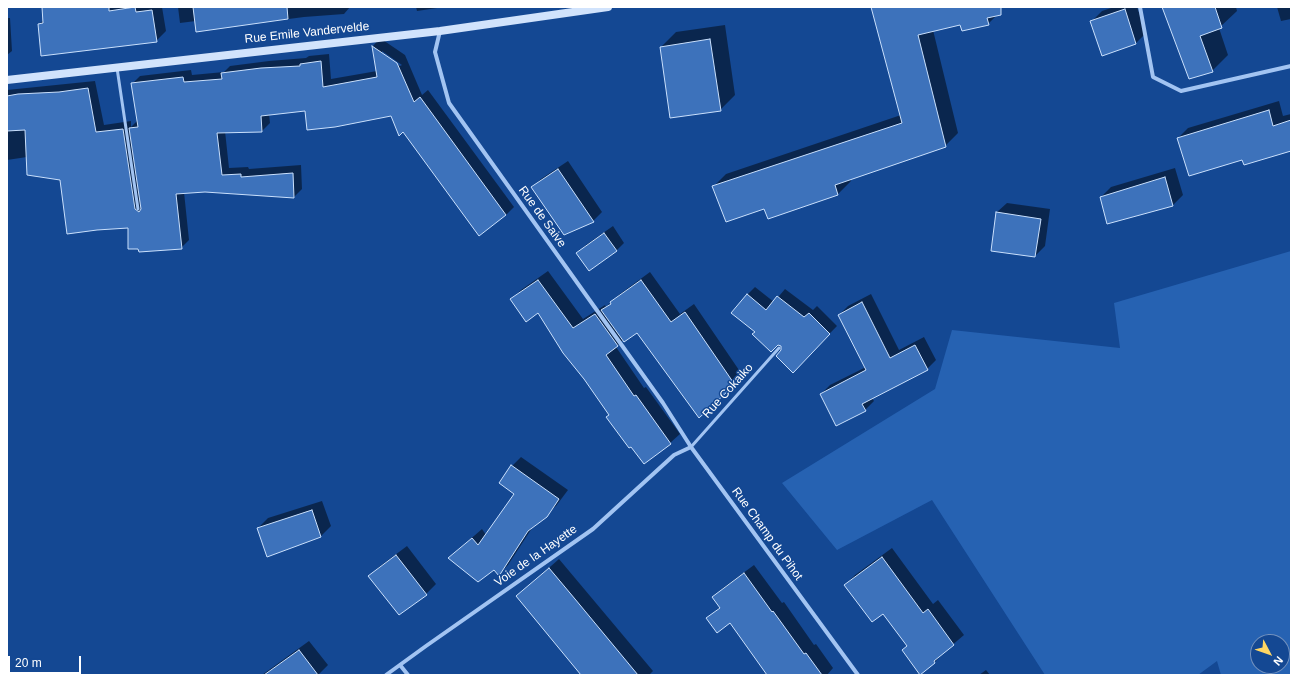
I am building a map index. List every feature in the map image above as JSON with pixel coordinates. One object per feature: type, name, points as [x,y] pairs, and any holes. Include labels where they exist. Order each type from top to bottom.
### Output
[{"type":"street","name":"Rue Emile Vandervelde","points":[[7,80],[117,66],[440,31],[608,7]]},
{"type":"street","points":[[1140,7],[1153,78],[1181,91],[1291,66]]},
{"type":"street","name":"Rue de Saive","points":[[440,31],[435,52],[449,103],[663,403]]},
{"type":"street","name":"Rue Champ du Pihot","points":[[663,403],[691,447],[858,675]]},
{"type":"street","name":"Voie de la Hayette","points":[[386,675],[593,528],[674,455],[691,447]]},
{"type":"street","points":[[400,665],[408,675]]},
{"type":"lane","points":[[117,66],[138,210]]},
{"type":"lane","name":"Rue Cokaiko","points":[[691,447],[779,348]]},
{"type":"shaded area","points":[[1291,251],[1291,675],[1221,675],[1217,661],[1198,675],[1045,675],[932,500],[837,550],[782,483],[935,389],[952,330],[1120,348],[1114,303]]},
{"type":"building","points":[[42,7],[109,7],[109,11],[135,7],[136,12],[152,10],[157,42],[41,56],[38,24],[43,23]]},
{"type":"building","points":[[193,7],[287,7],[288,19],[196,32]]},
{"type":"building","points":[[871,7],[1001,7],[1001,15],[987,18],[989,25],[962,31],[960,25],[918,35],[946,147],[835,185],[838,195],[768,219],[764,209],[726,222],[712,186],[902,123]]},
{"type":"building","points":[[1162,7],[1215,7],[1222,28],[1200,36],[1213,72],[1189,79]]},
{"type":"building","points":[[1125,9],[1136,44],[1102,56],[1090,21]]},
{"type":"building","points":[[710,39],[721,111],[670,118],[660,47]]},
{"type":"building","points":[[372,46],[397,63],[414,102],[420,97],[506,215],[479,236],[403,132],[399,136],[391,116],[335,127],[307,130],[305,111],[261,116],[262,132],[217,133],[222,175],[241,174],[241,177],[293,173],[294,198],[205,192],[176,194],[182,249],[139,252],[138,249],[128,249],[128,228],[67,234],[60,180],[27,175],[25,130],[7,131],[7,96],[88,88],[96,132],[123,129],[135,209],[139,212],[141,209],[129,128],[138,127],[131,83],[183,77],[184,82],[222,79],[221,73],[261,68],[300,66],[300,64],[321,61],[323,87],[377,77]]},
{"type":"building","points":[[1269,110],[1273,126],[1291,120],[1291,151],[1244,165],[1242,160],[1189,176],[1177,138]]},
{"type":"building","points":[[558,169],[594,222],[564,235],[531,187]]},
{"type":"building","points":[[1165,177],[1173,206],[1107,224],[1100,197]]},
{"type":"building","points":[[996,212],[1041,219],[1035,257],[991,251]]},
{"type":"building","points":[[604,233],[617,251],[589,271],[576,253]]},
{"type":"building","points":[[538,280],[573,328],[595,314],[618,346],[606,355],[634,396],[636,395],[671,444],[644,464],[631,447],[629,448],[606,417],[609,415],[584,379],[563,353],[538,313],[526,322],[510,299]]},
{"type":"building","points":[[641,280],[671,322],[685,312],[733,382],[727,388],[729,390],[699,418],[637,333],[624,342],[601,310]]},
{"type":"building","points":[[747,294],[766,310],[777,296],[804,317],[809,313],[830,334],[793,373],[776,356],[781,350],[781,346],[778,345],[771,352],[752,334],[755,332],[731,313]]},
{"type":"building","points":[[862,302],[890,358],[915,345],[928,370],[862,404],[866,411],[836,426],[820,394],[866,370],[838,315]]},
{"type":"building","points":[[511,465],[559,499],[547,517],[528,531],[499,576],[494,570],[478,582],[448,558],[472,538],[478,545],[514,494],[499,483]]},
{"type":"building","points":[[312,510],[321,537],[267,557],[257,528]]},
{"type":"building","points":[[396,555],[427,595],[399,615],[368,576]]},
{"type":"building","points":[[882,557],[923,613],[928,609],[954,645],[934,661],[935,663],[920,675],[902,650],[907,646],[883,614],[872,622],[844,585]]},
{"type":"building","points":[[549,568],[638,675],[581,675],[516,596]]},
{"type":"building","points":[[744,573],[804,654],[806,653],[822,675],[767,675],[730,623],[717,633],[706,618],[720,608],[712,597]]},
{"type":"building","points":[[299,650],[318,675],[264,675]]}]
